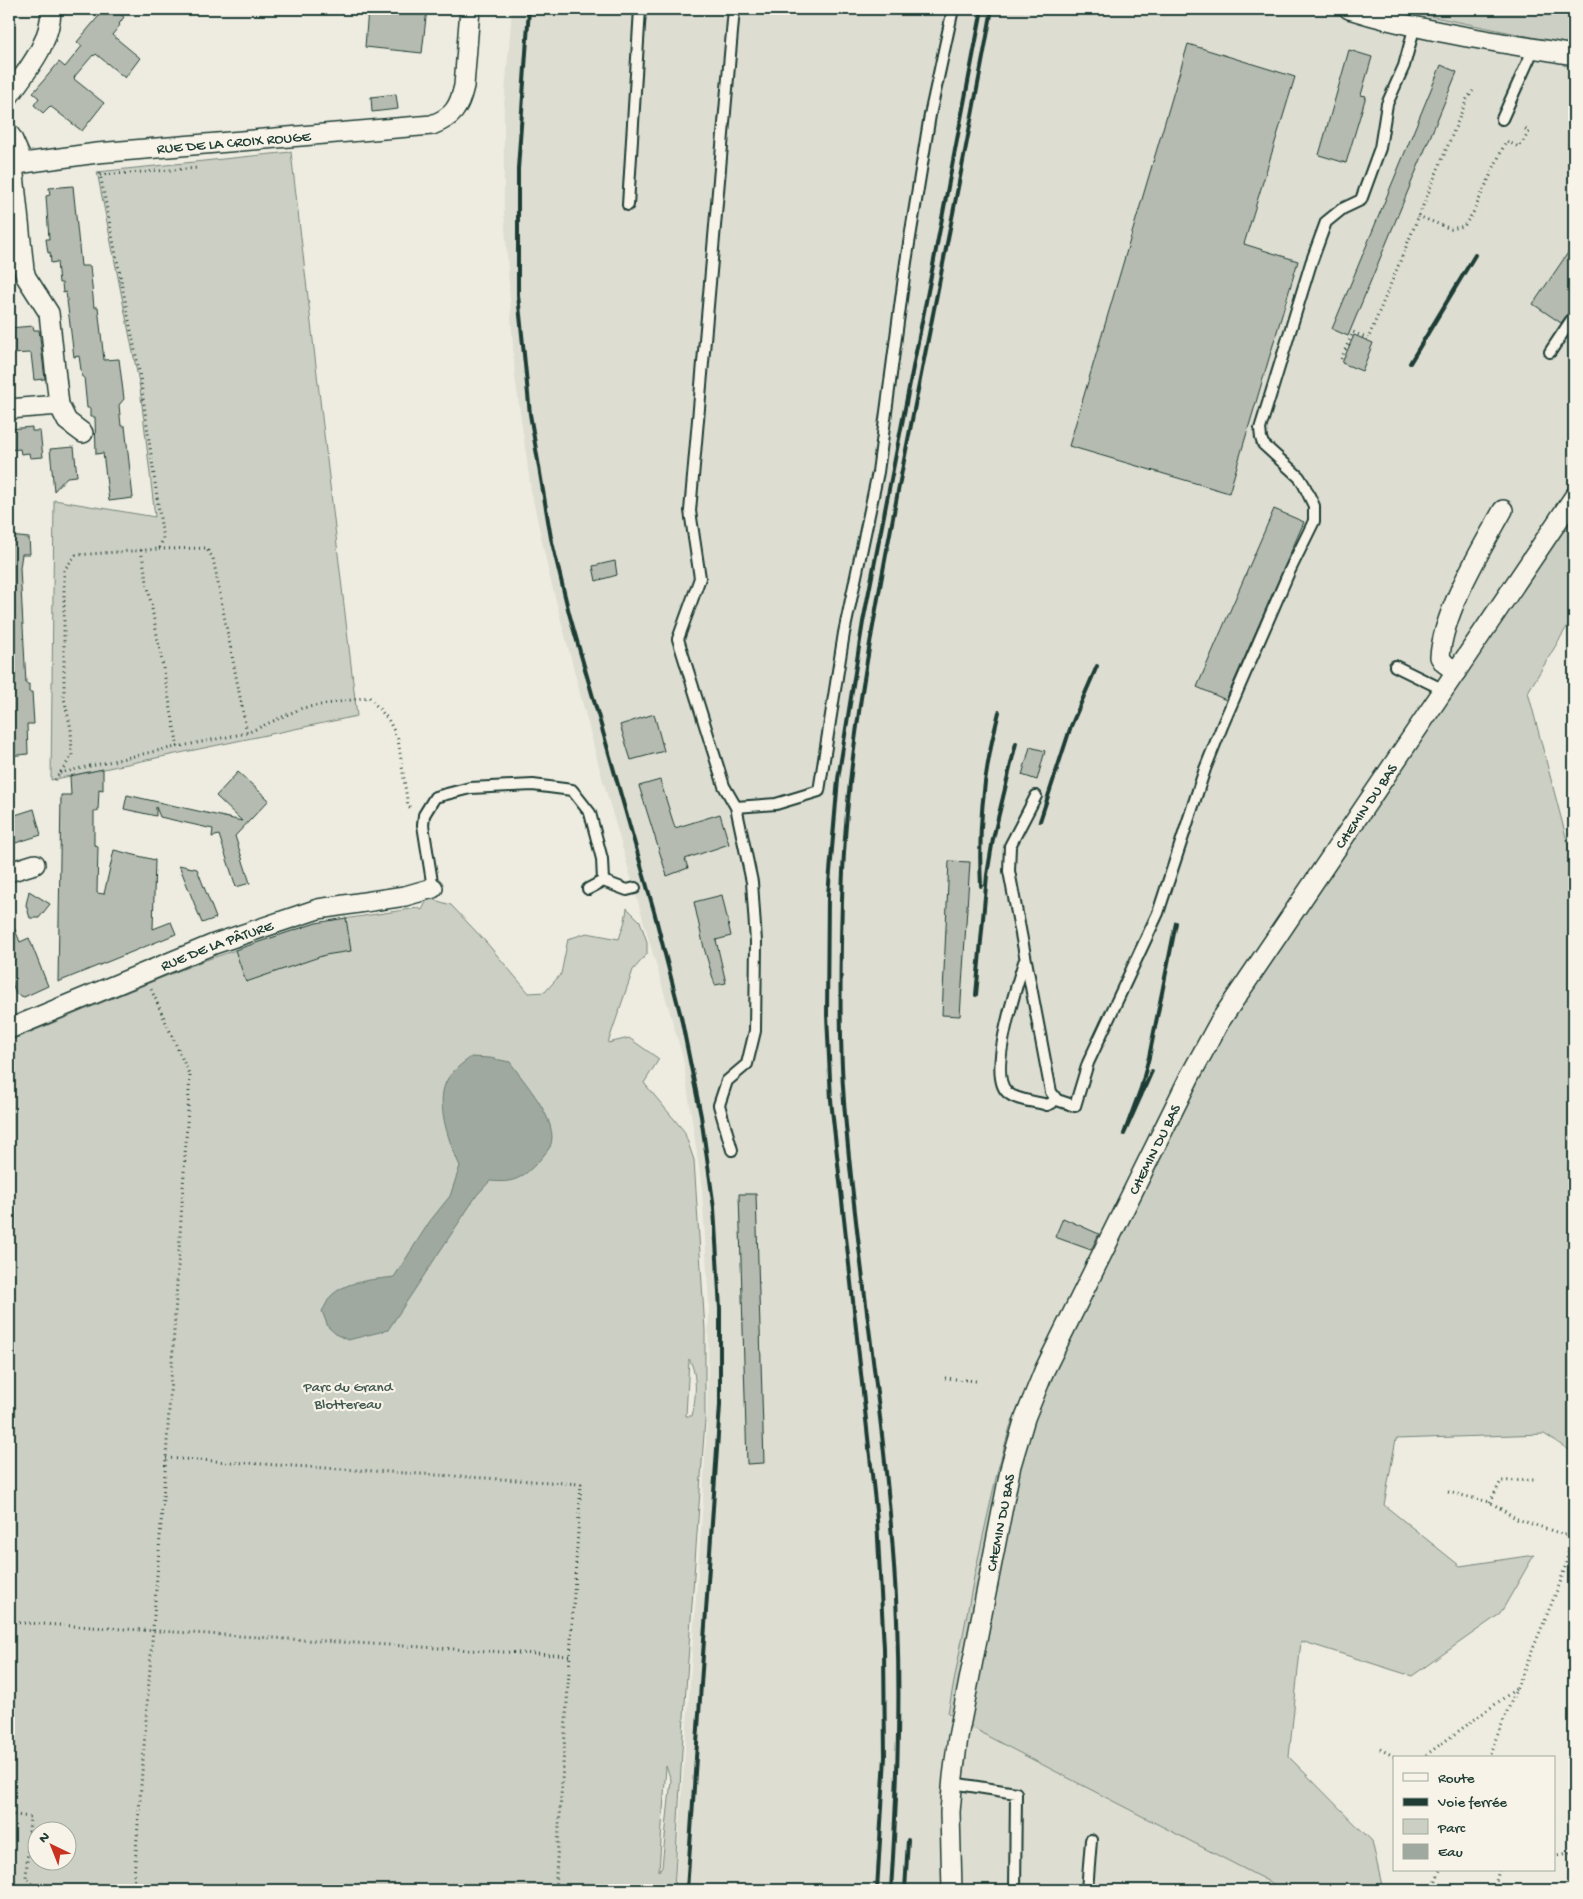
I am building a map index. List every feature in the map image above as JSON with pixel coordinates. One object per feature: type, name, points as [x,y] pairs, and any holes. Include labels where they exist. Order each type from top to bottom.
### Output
[{"type":"street","points":[[9,96],[43,46],[51,20],[51,9]]},
{"type":"street","name":"RUE DE LA CROIX ROUGE","points":[[15,164],[97,153],[407,128],[444,120],[456,111],[464,86],[470,9]]},
{"type":"street","points":[[1349,9],[1415,25],[1574,55]]},
{"type":"street","points":[[9,134],[12,138],[15,164],[24,270],[26,277],[49,314],[59,405],[67,420],[82,433]]},
{"type":"street","points":[[9,409],[59,405]]},
{"type":"street","name":"CHEMIN DU BAS","points":[[952,1890],[950,1812],[958,1737],[1011,1465],[1025,1418],[1044,1371],[1190,1076],[1220,1021],[1574,497]]},
{"type":"street","points":[[1456,672],[1444,663],[1440,657],[1445,632],[1468,574],[1503,510]]},
{"type":"street","points":[[9,872],[35,864]]},
{"type":"street","name":"RUE DE LA PÂTURE","points":[[9,1030],[214,944],[318,909],[405,896],[433,888]]},
{"type":"lane","points":[[628,205],[640,9]]},
{"type":"lane","points":[[732,1150],[719,1105],[727,1081],[747,1064],[755,1031],[756,942],[752,882],[736,808],[724,786],[678,639],[700,578],[690,511],[734,9]]},
{"type":"lane","points":[[736,808],[776,804],[819,791],[844,633],[878,472],[906,262],[930,115],[954,9]]},
{"type":"lane","points":[[1036,796],[1010,846],[1008,872],[1051,1092],[1055,1098],[1076,1106],[1088,1063],[1158,913],[1205,769],[1219,733],[1289,572],[1314,521],[1314,506],[1304,485],[1299,477],[1263,444],[1260,428],[1310,263],[1326,222],[1342,209],[1361,200],[1380,148],[1387,104],[1404,66],[1415,25]]},
{"type":"lane","points":[[1502,119],[1534,48]]},
{"type":"lane","points":[[1550,352],[1574,316]]},
{"type":"lane","points":[[1395,666],[1444,690]]},
{"type":"lane","points":[[433,888],[423,824],[424,816],[435,797],[470,788],[534,785],[572,790],[590,812],[602,860],[603,881]]},
{"type":"lane","points":[[588,889],[603,881],[627,890],[635,888]]},
{"type":"lane","points":[[1025,959],[1006,1022],[1000,1082],[1005,1091],[1012,1096],[1047,1105],[1055,1098]]},
{"type":"lane","points":[[952,1783],[1016,1793],[1015,1890]]},
{"type":"lane","points":[[1087,1890],[1091,1840]]},
{"type":"path","points":[[1341,359],[1353,332],[1368,339],[1467,99],[1474,91]]},
{"type":"path","points":[[1418,216],[1451,228],[1464,226],[1473,213],[1506,141],[1519,147],[1529,132],[1524,128]]},
{"type":"path","points":[[97,153],[140,376],[163,539],[159,549]]},
{"type":"path","points":[[100,175],[199,168]]},
{"type":"path","points":[[55,780],[72,756],[71,729],[64,698],[64,570],[76,555],[159,549],[206,548],[213,558],[247,733]]},
{"type":"path","points":[[141,550],[178,747]]},
{"type":"path","points":[[59,774],[247,733],[302,708],[369,697],[388,719],[398,739],[408,806],[424,816]]},
{"type":"path","points":[[133,1890],[166,1458],[190,1076],[144,973]]},
{"type":"path","points":[[945,1378],[976,1380]]},
{"type":"path","points":[[166,1458],[581,1484],[555,1890]]},
{"type":"path","points":[[1490,1502],[1501,1482],[1536,1480]]},
{"type":"path","points":[[1448,1492],[1490,1502],[1517,1519],[1571,1537]]},
{"type":"path","points":[[1489,1756],[1560,1583],[1566,1564],[1574,1523]]},
{"type":"path","points":[[9,1622],[570,1656]]},
{"type":"path","points":[[1425,1756],[1517,1689]]},
{"type":"path","points":[[1380,1749],[1393,1756]]},
{"type":"path","points":[[9,1814],[30,1818],[26,1878],[39,1890]]},
{"type":"path","points":[[1556,1856],[1574,1852]]},
{"type":"path","points":[[1432,1890],[1439,1872]]},
{"type":"path","points":[[1494,1890],[1498,1872]]},
{"type":"shaded area","points":[[512,9],[1395,9],[1561,43],[1563,65],[1574,68],[1574,479],[1221,1004],[1175,1084],[1123,1199],[1080,1284],[1040,1355],[1010,1427],[997,1473],[974,1577],[948,1713],[989,1737],[1285,1890],[675,1890],[703,1501],[707,1418],[709,1303],[702,1189],[683,1058],[600,770],[549,574],[531,490],[515,376],[504,210],[504,106]]},
{"type":"green space","points":[[1395,9],[1574,9],[1574,68],[1563,65],[1561,43]]},
{"type":"green space","points":[[291,152],[357,716],[51,780],[54,500],[155,517],[140,388],[97,172]]},
{"type":"green space","points":[[1574,479],[1574,615],[1528,692],[1574,867],[1574,1453],[1544,1434],[1396,1439],[1384,1505],[1460,1566],[1534,1555],[1500,1614],[1412,1676],[1301,1641],[1289,1757],[1372,1841],[1383,1890],[1285,1890],[989,1737],[948,1713],[974,1577],[997,1473],[1010,1427],[1040,1355],[1080,1284],[1123,1199],[1175,1084],[1221,1004]]},
{"type":"green space","name":"Parc du Grand Blottereau","points":[[428,898],[451,905],[485,941],[529,993],[545,992],[561,974],[568,939],[587,933],[619,939],[627,908],[640,921],[647,942],[647,954],[633,970],[608,1043],[629,1038],[659,1059],[644,1083],[684,1131],[694,1160],[705,1330],[705,1420],[674,1890],[9,1890],[9,1041],[200,962],[316,923],[418,908],[422,910]],"holes":[[[689,1359],[695,1379],[695,1394],[692,1416],[686,1416]],[[666,1766],[671,1780],[662,1866],[659,1871]]]},
{"type":"water","points":[[471,1057],[510,1062],[546,1114],[552,1137],[550,1147],[525,1174],[510,1181],[490,1181],[477,1195],[388,1330],[348,1340],[337,1335],[328,1327],[322,1311],[330,1297],[336,1291],[352,1284],[394,1277],[430,1221],[450,1196],[460,1166],[445,1125],[442,1102],[443,1091],[451,1074]]},
{"type":"building","points":[[114,9],[124,17],[112,35],[140,58],[125,78],[96,54],[75,76],[74,79],[104,103],[82,131],[50,106],[43,113],[34,105],[39,98],[33,93],[59,62],[65,67],[82,46],[77,42],[103,11],[109,15]]},
{"type":"building","points":[[368,9],[427,9],[422,53],[365,47]]},
{"type":"building","points":[[1188,44],[1295,77],[1244,244],[1298,261],[1229,493],[1069,446]]},
{"type":"building","points":[[1349,50],[1372,57],[1361,95],[1366,96],[1346,163],[1319,155]]},
{"type":"building","points":[[1441,65],[1457,72],[1348,336],[1332,329]]},
{"type":"building","points":[[396,94],[398,109],[372,112],[371,97]]},
{"type":"building","points":[[73,186],[81,266],[90,266],[94,307],[98,307],[104,360],[119,359],[124,399],[119,405],[121,426],[125,426],[133,498],[109,501],[103,453],[96,454],[95,417],[90,417],[90,408],[87,408],[84,377],[82,377],[79,356],[74,357],[66,292],[63,293],[62,283],[59,283],[57,262],[51,263],[50,252],[48,253],[46,239],[49,239],[46,196],[50,195],[49,188]]},
{"type":"building","points":[[1574,244],[1574,309],[1569,312],[1561,323],[1533,304]]},
{"type":"building","points":[[33,326],[34,330],[39,330],[45,379],[34,380],[31,353],[9,354],[9,328]]},
{"type":"building","points":[[1354,335],[1373,343],[1362,371],[1342,363]]},
{"type":"building","points":[[32,427],[32,431],[40,431],[43,457],[30,458],[29,453],[21,454],[20,449],[9,450],[9,429]]},
{"type":"building","points":[[74,447],[77,476],[67,477],[54,491],[50,449]]},
{"type":"building","points":[[1274,509],[1304,522],[1226,700],[1197,687]]},
{"type":"building","points":[[9,536],[29,538],[30,554],[22,554],[20,568],[26,684],[29,684],[29,692],[32,692],[34,724],[27,724],[28,754],[9,756]]},
{"type":"building","points":[[615,561],[617,575],[596,581],[593,566]]},
{"type":"building","points":[[654,714],[664,751],[631,760],[620,725]]},
{"type":"building","points":[[1030,747],[1045,751],[1037,780],[1022,775]]},
{"type":"building","points":[[103,769],[103,790],[99,789],[98,811],[94,811],[94,845],[98,846],[97,893],[104,894],[114,850],[155,860],[153,929],[171,922],[176,934],[58,982],[61,795],[71,795],[70,776]]},
{"type":"building","points":[[238,772],[269,800],[235,836],[250,883],[236,887],[219,835],[212,837],[213,829],[160,817],[156,807],[156,816],[124,809],[127,795],[242,821],[216,796]]},
{"type":"building","points":[[660,780],[675,828],[720,814],[729,844],[685,859],[688,868],[667,876],[639,786]]},
{"type":"building","points":[[34,809],[41,835],[9,845],[9,817]]},
{"type":"building","points":[[949,861],[970,862],[960,1016],[942,1015]]},
{"type":"building","points":[[179,865],[197,869],[216,918],[202,923]]},
{"type":"building","points":[[29,891],[50,904],[39,918],[30,918],[26,905]]},
{"type":"building","points":[[722,895],[731,936],[716,940],[726,983],[715,985],[704,948],[694,902]]},
{"type":"building","points":[[9,915],[20,942],[29,938],[48,986],[24,997],[16,994],[9,975]]},
{"type":"building","points":[[346,918],[351,951],[325,955],[246,982],[235,950],[316,923]]},
{"type":"building","points":[[739,1194],[756,1194],[764,1463],[747,1464]]},
{"type":"building","points":[[1063,1218],[1099,1234],[1091,1250],[1055,1237]]},
{"type":"railway","points":[[529,9],[518,169],[518,295],[530,414],[551,538],[569,613],[654,911],[681,1017],[701,1116],[714,1208],[720,1309],[720,1405],[687,1890]]},
{"type":"railway","points":[[877,1890],[885,1757],[884,1648],[877,1520],[831,1100],[827,1015],[828,895],[838,779],[863,622],[982,9]]},
{"type":"railway","points":[[891,1890],[896,1809],[898,1647],[894,1566],[884,1450],[855,1218],[844,1102],[840,1001],[844,849],[854,744],[870,641],[992,9]]},
{"type":"railway","points":[[1410,363],[1475,255]]},
{"type":"railway","points":[[1040,821],[1071,726],[1097,666]]},
{"type":"railway","points":[[981,886],[980,842],[983,798],[989,755],[999,712]]},
{"type":"railway","points":[[976,995],[987,875],[993,839],[1016,743]]},
{"type":"railway","points":[[1152,1071],[1124,1134],[1141,1088],[1149,1057],[1176,923]]},
{"type":"railway","points":[[905,1890],[908,1840]]}]
